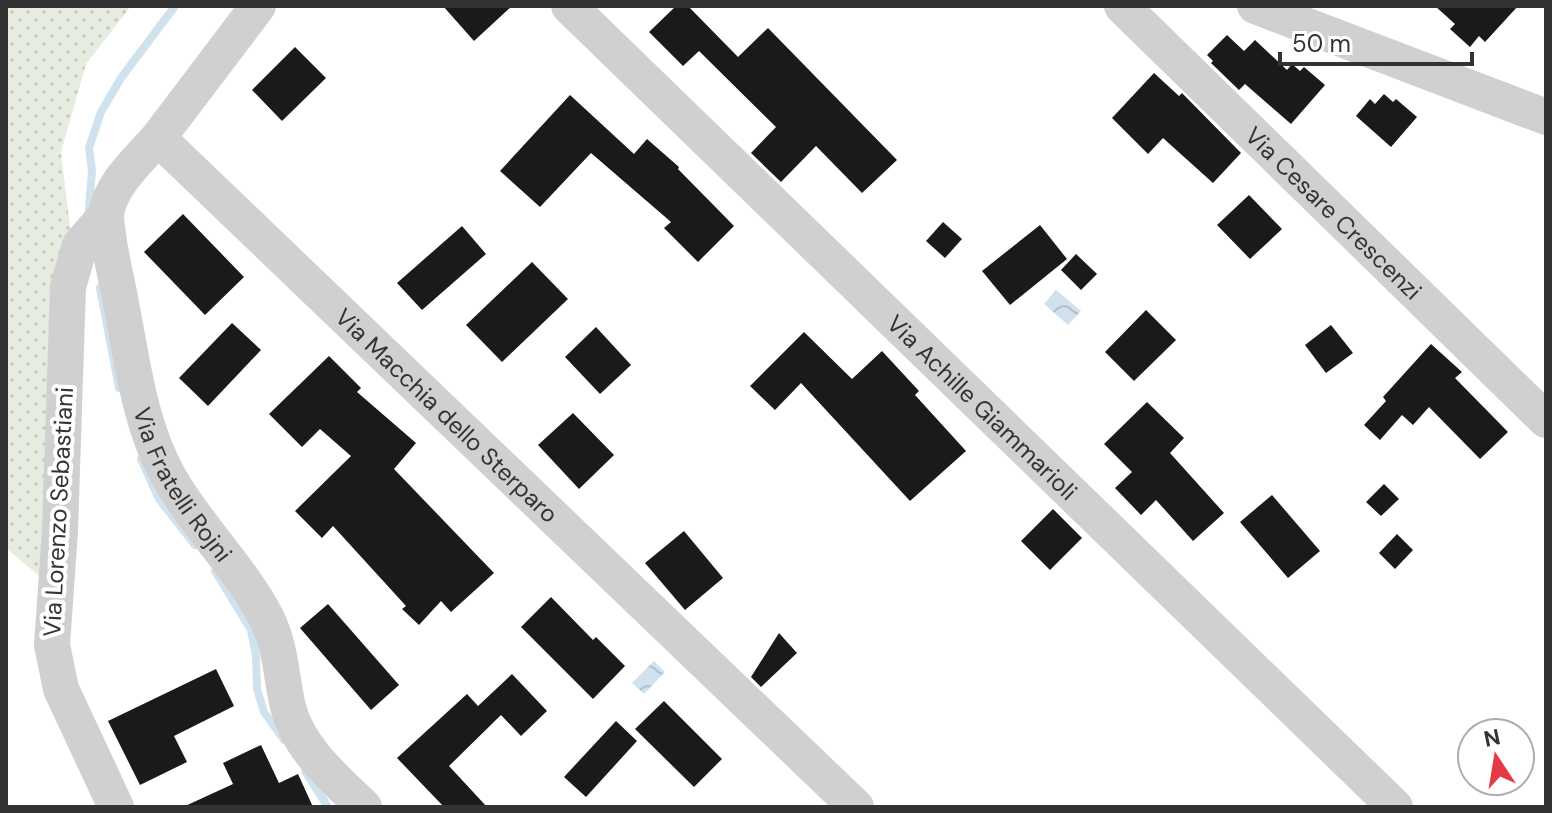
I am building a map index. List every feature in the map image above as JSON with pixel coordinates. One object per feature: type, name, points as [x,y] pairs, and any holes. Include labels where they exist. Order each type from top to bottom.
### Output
[{"type":"street","points":[[106,215],[115,188],[158,138],[258,6]]},
{"type":"street","name":"Via Achille Giammarioli","points":[[569,6],[1395,807]]},
{"type":"street","name":"Via Cesare Crescenzi","points":[[1122,6],[1546,420]]},
{"type":"street","points":[[1255,6],[1546,117]]},
{"type":"street","name":"Via Macchia dello Sterparo","points":[[158,138],[856,807]]},
{"type":"street","name":"Via Lorenzo Sebastiani","points":[[106,215],[80,245],[68,287],[60,531],[52,645],[61,689],[116,807]]},
{"type":"street","name":"Via Fratelli Rojni","points":[[106,215],[138,387],[158,456],[178,493],[246,585],[269,622],[278,645],[288,707],[299,731],[322,765],[364,807]]},
{"type":"shaded area","points":[[6,6],[131,6],[86,64],[61,152],[71,236],[44,580],[6,548]]},
{"type":"water","points":[[1056,290],[1081,311],[1068,325],[1044,304]]},
{"type":"water","points":[[654,661],[665,672],[644,694],[632,683]]},
{"type":"building","points":[[443,6],[512,6],[474,41]]},
{"type":"building","points":[[676,6],[688,6],[738,57],[768,28],[897,160],[862,193],[816,146],[781,182],[751,153],[776,127],[699,51],[683,66],[649,32]]},
{"type":"building","points":[[1435,6],[1518,6],[1485,42],[1479,36],[1470,47],[1450,29],[1455,24]]},
{"type":"building","points":[[1227,35],[1244,51],[1255,40],[1287,70],[1292,64],[1300,71],[1304,67],[1325,85],[1291,124],[1245,84],[1239,90],[1211,63],[1213,61],[1207,55]]},
{"type":"building","points":[[295,47],[326,78],[282,121],[252,90]]},
{"type":"building","points":[[1154,73],[1179,96],[1182,93],[1241,153],[1213,183],[1163,138],[1148,154],[1112,118]]},
{"type":"building","points":[[1384,94],[1393,102],[1396,99],[1417,117],[1391,147],[1356,116],[1370,99],[1375,104]]},
{"type":"building","points":[[570,95],[634,154],[647,139],[679,167],[734,226],[698,262],[664,228],[671,222],[591,153],[540,207],[500,171]]},
{"type":"building","points":[[1249,195],[1282,229],[1250,259],[1217,225]]},
{"type":"building","points":[[183,214],[244,277],[205,315],[144,252]]},
{"type":"building","points":[[943,222],[962,239],[945,258],[926,241]]},
{"type":"building","points":[[1040,225],[1067,259],[1010,305],[982,271]]},
{"type":"building","points":[[462,226],[486,254],[422,310],[397,283]]},
{"type":"building","points":[[1076,254],[1097,274],[1081,290],[1061,270]]},
{"type":"building","points":[[532,262],[568,299],[502,362],[466,325]]},
{"type":"building","points":[[1146,310],[1176,340],[1134,381],[1105,352]]},
{"type":"building","points":[[232,323],[261,350],[208,406],[179,378]]},
{"type":"building","points":[[1331,325],[1353,353],[1326,373],[1305,345]]},
{"type":"building","points":[[596,327],[631,365],[600,394],[565,357]]},
{"type":"building","points":[[804,332],[852,379],[882,351],[919,391],[915,395],[966,451],[910,501],[801,383],[775,410],[750,386]]},
{"type":"building","points":[[1431,344],[1462,372],[1455,378],[1508,432],[1480,459],[1429,407],[1413,425],[1402,415],[1380,440],[1364,425],[1386,401],[1383,397]]},
{"type":"building","points":[[329,356],[361,388],[357,392],[416,443],[394,469],[494,573],[451,612],[441,601],[419,625],[402,609],[406,606],[333,526],[322,538],[295,511],[351,456],[320,429],[302,447],[269,414]]},
{"type":"building","points":[[1147,402],[1184,438],[1170,453],[1224,513],[1193,541],[1156,500],[1141,515],[1115,488],[1132,472],[1104,444]]},
{"type":"building","points":[[573,413],[614,455],[579,489],[538,445]]},
{"type":"building","points":[[1384,484],[1399,499],[1381,516],[1366,502]]},
{"type":"building","points":[[1272,495],[1320,551],[1288,578],[1240,522]]},
{"type":"building","points":[[1053,509],[1082,538],[1050,570],[1021,541]]},
{"type":"building","points":[[684,531],[723,578],[685,610],[645,563]]},
{"type":"building","points":[[1397,534],[1413,550],[1395,569],[1379,553]]},
{"type":"building","points":[[551,597],[593,640],[596,637],[625,666],[593,699],[521,627]]},
{"type":"building","points":[[328,604],[399,685],[371,710],[300,628]]},
{"type":"building","points":[[779,633],[797,653],[761,687],[751,677]]},
{"type":"building","points":[[216,669],[234,706],[174,736],[187,762],[140,785],[108,721]]},
{"type":"building","points":[[512,674],[547,711],[521,736],[501,715],[449,766],[487,807],[444,807],[397,758],[467,694],[478,706]]},
{"type":"building","points":[[664,701],[722,759],[694,787],[635,729]]},
{"type":"building","points":[[616,721],[637,741],[586,797],[564,777]]},
{"type":"building","points":[[261,745],[279,783],[298,774],[313,807],[183,807],[233,784],[223,763]]},
{"type":"waterway","points":[[89,209],[92,170],[89,148],[101,112],[121,78],[175,6]]},
{"type":"waterway","points":[[100,288],[119,388]]},
{"type":"waterway","points":[[141,459],[159,499],[195,545]]},
{"type":"waterway","points":[[215,571],[251,630],[257,689],[264,712],[284,740]]},
{"type":"waterway","points":[[305,771],[328,807]]}]
